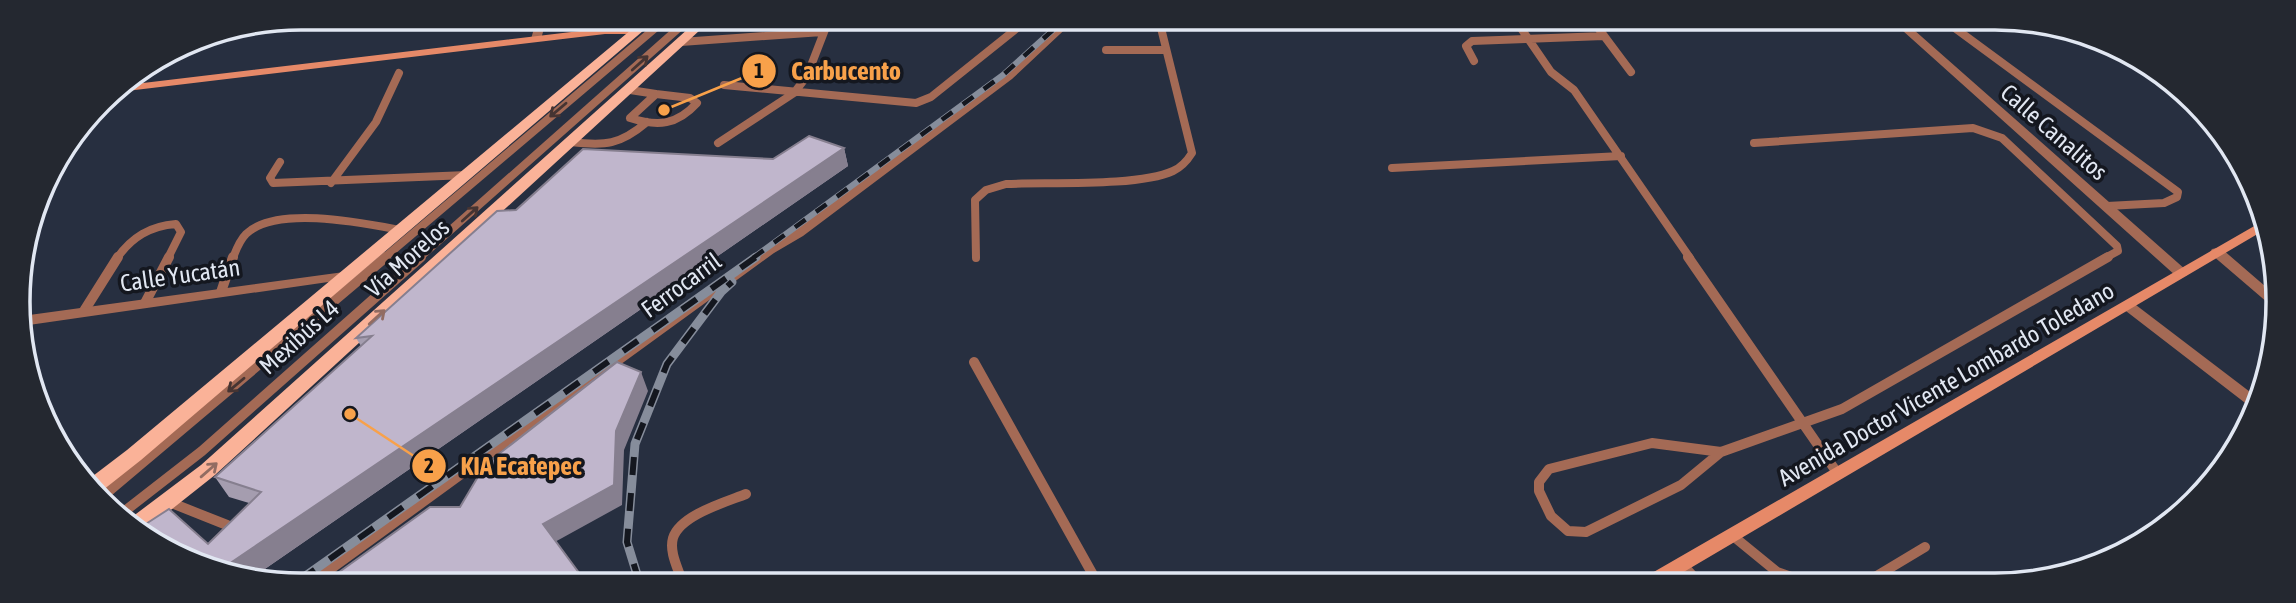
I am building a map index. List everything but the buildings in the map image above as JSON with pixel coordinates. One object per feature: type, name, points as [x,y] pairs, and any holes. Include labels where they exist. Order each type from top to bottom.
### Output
[{"type":"main road","name":"Vía Morelos","points":[[142,521],[208,470],[694,30]]},
{"type":"main road","name":"Vía Morelos","points":[[98,482],[636,31]]},
{"type":"street","points":[[536,39],[539,30]]},
{"type":"street","points":[[134,87],[536,39],[619,30],[636,31]]},
{"type":"street","name":"Ferrocarril","points":[[321,573],[769,250],[809,225],[1008,77],[1059,30]]},
{"type":"street","name":"Calle Canalitos","points":[[1907,30],[2181,273]]},
{"type":"street","name":"Avenida Doctor Vicente Lombardo Toledano","points":[[1667,573],[2257,229]]},
{"type":"street","points":[[2217,252],[2266,294]]},
{"type":"street","name":"Calle Yucatán","points":[[30,320],[344,276]]},
{"type":"street","points":[[2127,305],[2248,399]]},
{"type":"street","points":[[1680,566],[1687,573]]},
{"type":"lane","name":"Mexibús L4","points":[[107,492],[653,30]]},
{"type":"lane","name":"Mexibús L4","points":[[127,510],[202,452],[677,30]]},
{"type":"lane","points":[[718,143],[734,129],[784,103],[808,76],[824,30]]},
{"type":"lane","points":[[724,85],[908,103],[923,101],[1015,30]]},
{"type":"lane","points":[[976,259],[975,200],[986,190],[1006,184],[1145,179],[1167,174],[1188,162],[1192,153],[1160,30]]},
{"type":"lane","points":[[1522,30],[1551,72],[1574,90],[1621,156],[1838,474]]},
{"type":"lane","points":[[1599,30],[1631,72]]},
{"type":"lane","points":[[1958,30],[2178,192],[2177,197],[2164,204],[2107,206]]},
{"type":"lane","points":[[681,42],[822,32]]},
{"type":"lane","points":[[1474,61],[1466,46],[1470,42],[1604,36]]},
{"type":"lane","points":[[1106,50],[1164,50]]},
{"type":"lane","points":[[331,183],[376,122],[399,73]]},
{"type":"lane","points":[[630,90],[657,93],[690,98],[697,103],[676,123],[667,125],[630,117],[657,93]]},
{"type":"lane","points":[[571,142],[604,146],[616,144],[629,138],[647,122]]},
{"type":"lane","points":[[1721,452],[1652,443],[1549,469],[1539,482],[1539,491],[1558,524],[1577,534],[1587,532],[1681,485],[1721,452],[1842,409],[2115,254],[2119,248],[2002,138],[1982,130],[1973,128],[1754,143]]},
{"type":"lane","points":[[1392,168],[1621,156]]},
{"type":"lane","points":[[280,162],[270,178],[273,183],[331,183],[467,175]]},
{"type":"lane","points":[[222,292],[246,234],[258,228],[297,220],[324,219],[364,222],[400,230]]},
{"type":"lane","points":[[84,311],[132,237],[150,227],[176,224],[181,232],[145,303]]},
{"type":"lane","points":[[974,362],[1092,573]]},
{"type":"lane","points":[[679,573],[673,553],[673,538],[678,529],[694,516],[746,494]]},
{"type":"lane","points":[[169,502],[227,525]]},
{"type":"lane","points":[[1733,536],[1780,573]]},
{"type":"lane","points":[[1882,573],[1925,547]]},
{"type":"railway","points":[[753,258],[1003,75],[1053,30]]},
{"type":"railway","points":[[310,573],[756,257]]},
{"type":"railway","points":[[637,573],[627,542],[635,444],[667,364],[721,292],[732,282]]},
{"type":"place","name":"Carbucento","points":[[664,110]]},
{"type":"place","name":"KIA Ecatepec","points":[[350,414]]}]
